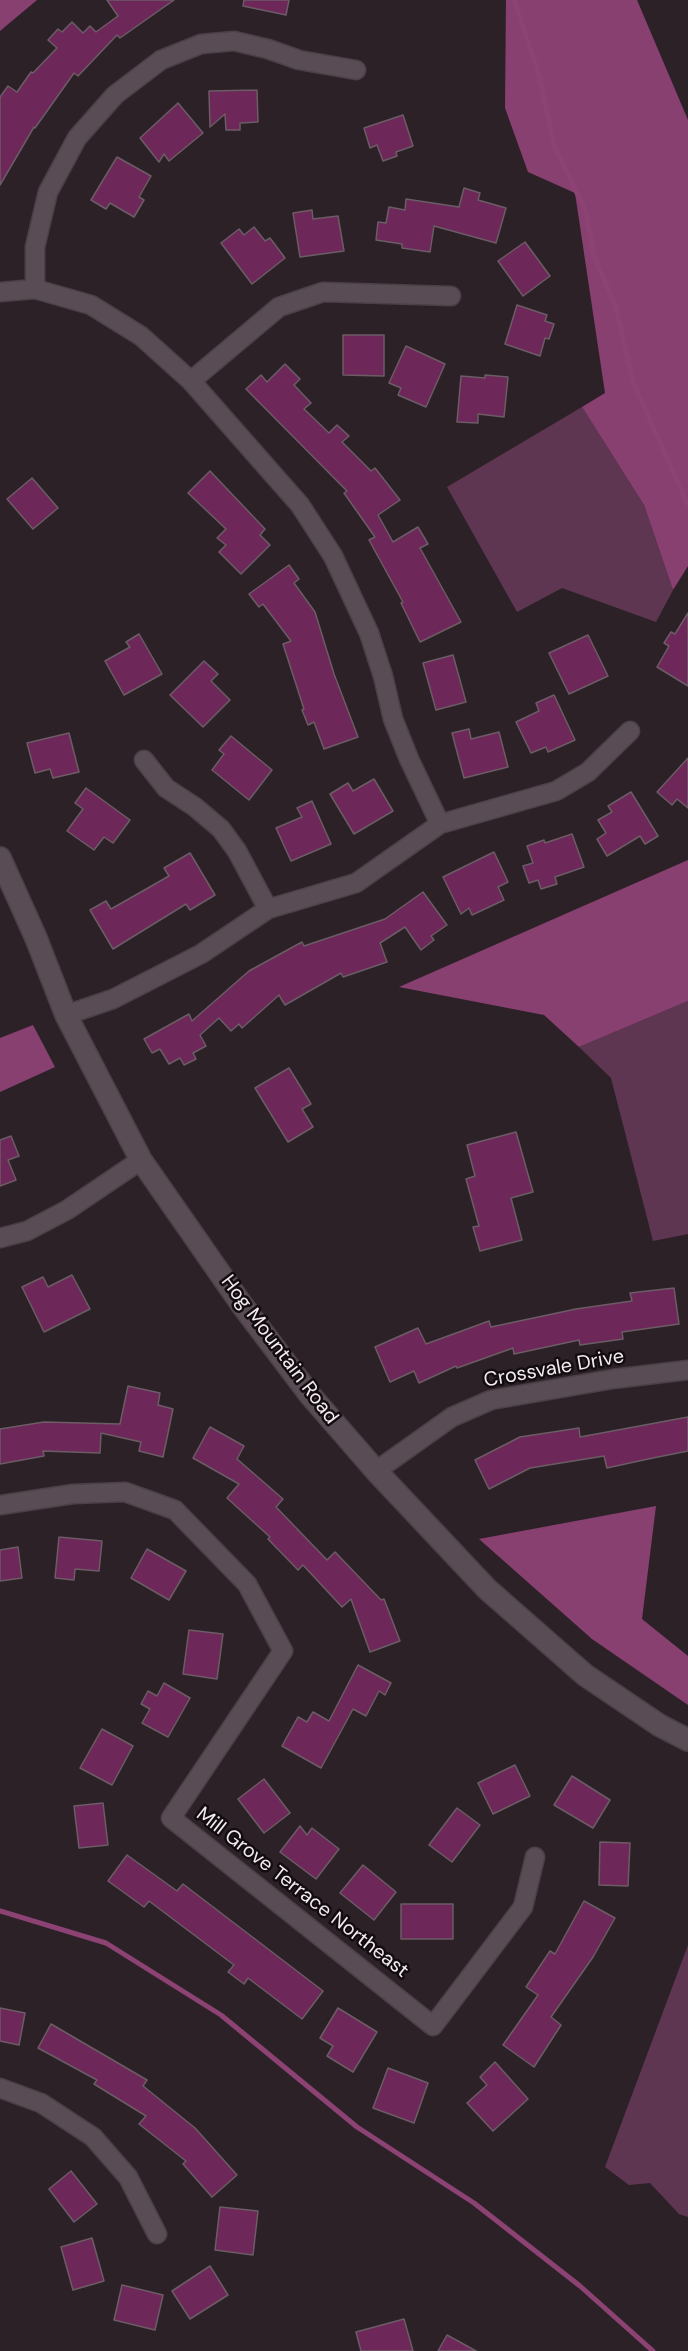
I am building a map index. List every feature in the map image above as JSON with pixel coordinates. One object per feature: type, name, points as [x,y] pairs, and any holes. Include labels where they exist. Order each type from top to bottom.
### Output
[{"type":"street","points":[[35,289],[35,247],[48,192],[77,138],[114,95],[161,60],[201,44],[234,41],[268,49],[299,60],[356,70]]},
{"type":"street","points":[[0,292],[35,289],[91,305],[141,336],[191,381],[300,504],[333,556],[369,633],[393,719],[440,824]]},
{"type":"street","points":[[191,381],[279,308],[323,292],[451,296]]},
{"type":"street","points":[[66,1015],[113,999],[201,954],[268,909],[356,884],[440,824],[556,791],[588,772],[630,731]]},
{"type":"street","points":[[144,760],[165,788],[195,807],[221,829],[237,851],[268,909]]},
{"type":"street","name":"Hog Mountain Road","points":[[0,858],[36,938],[66,1015],[141,1160],[236,1296],[309,1395],[376,1471],[487,1589],[585,1675],[659,1725],[688,1740]]},
{"type":"street","points":[[0,1238],[27,1231],[67,1210],[141,1160]]},
{"type":"street","name":"Crossvale Drive","points":[[376,1471],[452,1417],[491,1400],[614,1379],[688,1370]]},
{"type":"street","name":"Mill Grove Terrace Northeast","points":[[0,1505],[73,1494],[125,1492],[175,1510],[247,1584],[283,1651],[171,1818],[433,2026],[523,1907],[536,1857]]},
{"type":"street","points":[[0,2088],[42,2103],[93,2137],[128,2178],[157,2234]]},
{"type":"shaded area","points":[[0,0],[37,0],[0,31]]},
{"type":"shaded area","points":[[506,0],[637,0],[688,120],[688,566],[673,590],[644,505],[582,407],[605,393],[575,193],[528,172],[505,108]]},
{"type":"shaded area","points":[[582,407],[644,505],[673,590],[656,622],[562,588],[517,612],[447,487]]},
{"type":"shaded area","points":[[688,860],[688,1001],[579,1047],[544,1015],[399,987]]},
{"type":"shaded area","points":[[688,1001],[688,1234],[653,1241],[611,1078],[579,1047]]},
{"type":"shaded area","points":[[33,1025],[55,1067],[0,1092],[0,1038]]},
{"type":"shaded area","points":[[656,1506],[642,1619],[688,1656],[688,1705],[592,1639],[479,1539]]},
{"type":"shaded area","points":[[688,1945],[688,2217],[679,2214],[650,2183],[629,2185],[605,2167]]},
{"type":"building","points":[[107,0],[174,0],[120,38],[117,35],[78,76],[74,73],[34,127],[0,185],[0,97],[8,86],[17,92],[31,72],[33,73],[57,48],[48,40],[58,29],[62,32],[72,22],[83,33],[90,26],[96,32],[118,16]]},
{"type":"building","points":[[244,0],[289,0],[286,15],[243,6]]},
{"type":"building","points":[[257,90],[258,122],[240,123],[240,130],[226,130],[225,114],[210,127],[209,91]]},
{"type":"building","points":[[178,103],[203,133],[169,161],[164,154],[159,162],[140,138]]},
{"type":"building","points":[[403,115],[413,146],[396,152],[397,156],[383,161],[377,145],[370,148],[364,128]]},
{"type":"building","points":[[117,157],[151,176],[139,197],[144,200],[134,217],[110,203],[106,209],[91,200]]},
{"type":"building","points":[[464,188],[480,193],[478,200],[506,208],[496,243],[434,226],[430,252],[402,248],[402,244],[376,240],[378,222],[386,223],[389,207],[405,210],[406,199],[459,207]]},
{"type":"building","points":[[312,210],[313,219],[338,216],[344,251],[300,257],[293,213]]},
{"type":"building","points":[[254,227],[265,241],[270,238],[285,258],[252,284],[221,243],[239,229],[244,235]]},
{"type":"building","points":[[525,242],[550,276],[523,296],[498,261]]},
{"type":"building","points":[[517,305],[547,315],[545,321],[554,324],[549,339],[545,338],[540,356],[505,344]]},
{"type":"building","points":[[343,335],[384,335],[384,376],[343,375]]},
{"type":"building","points":[[406,346],[445,364],[426,407],[398,395],[401,388],[389,383]]},
{"type":"building","points":[[285,364],[300,379],[294,385],[311,403],[304,409],[329,433],[337,425],[349,436],[342,442],[371,471],[375,468],[400,500],[378,515],[393,542],[418,527],[428,544],[420,548],[461,622],[420,642],[401,603],[403,602],[369,540],[375,537],[344,493],[347,491],[246,389],[261,375],[267,382]]},
{"type":"building","points":[[485,375],[508,377],[504,417],[478,414],[478,423],[457,422],[461,376],[485,378]]},
{"type":"building","points":[[210,471],[265,529],[260,535],[270,545],[241,574],[219,552],[226,545],[217,538],[226,529],[188,493]]},
{"type":"building","points":[[32,478],[58,508],[33,529],[7,499]]},
{"type":"building","points":[[289,565],[299,579],[294,583],[315,612],[334,674],[358,737],[324,749],[314,722],[308,725],[302,710],[304,709],[283,644],[291,641],[263,604],[259,607],[249,594]]},
{"type":"building","points":[[688,613],[688,686],[657,667],[669,646],[664,643],[671,632],[675,634]]},
{"type":"building","points":[[139,634],[162,674],[124,695],[105,661],[130,647],[126,642]]},
{"type":"building","points":[[588,635],[608,676],[569,694],[549,653]]},
{"type":"building","points":[[453,655],[466,702],[436,710],[423,663]]},
{"type":"building","points":[[204,661],[218,674],[211,681],[230,700],[203,727],[170,695]]},
{"type":"building","points":[[554,695],[575,740],[548,752],[546,747],[531,753],[516,722],[539,711],[536,703]]},
{"type":"building","points":[[469,729],[471,739],[499,732],[508,767],[464,778],[452,733]]},
{"type":"building","points":[[69,733],[79,772],[53,778],[50,769],[35,773],[27,743]]},
{"type":"building","points":[[231,736],[272,770],[249,800],[212,770],[224,754],[219,750]]},
{"type":"building","points":[[688,758],[688,808],[677,799],[672,805],[657,792]]},
{"type":"building","points":[[374,779],[393,811],[354,834],[330,794],[348,783],[353,791]]},
{"type":"building","points":[[86,788],[130,820],[113,843],[104,837],[94,850],[67,831],[83,809],[75,803]]},
{"type":"building","points":[[631,792],[658,836],[645,844],[640,836],[607,856],[597,839],[606,833],[598,820],[612,812],[608,806]]},
{"type":"building","points":[[312,801],[331,844],[291,861],[276,828],[302,817],[297,808]]},
{"type":"building","points":[[572,834],[584,867],[555,877],[557,884],[541,889],[538,880],[529,883],[523,866],[533,863],[527,846]]},
{"type":"building","points":[[494,852],[508,882],[498,887],[504,900],[472,915],[469,908],[461,914],[443,877]]},
{"type":"building","points":[[190,853],[215,895],[190,910],[186,904],[113,949],[90,910],[106,901],[111,909],[134,896],[169,876],[164,868]]},
{"type":"building","points":[[423,892],[447,925],[431,936],[434,940],[421,950],[405,927],[380,943],[387,962],[343,977],[341,973],[285,1005],[279,995],[242,1028],[239,1024],[231,1031],[219,1018],[200,1035],[206,1046],[193,1053],[196,1059],[184,1065],[180,1058],[169,1064],[160,1049],[152,1053],[144,1039],[189,1014],[192,1021],[249,971],[302,942],[304,946],[385,919]]},
{"type":"building","points":[[289,1068],[311,1104],[302,1109],[313,1127],[288,1142],[255,1088]]},
{"type":"building","points":[[516,1132],[533,1192],[511,1198],[522,1240],[480,1251],[473,1227],[479,1226],[466,1179],[475,1176],[467,1145]]},
{"type":"building","points":[[11,1136],[19,1156],[8,1160],[16,1180],[0,1186],[0,1140]]},
{"type":"building","points":[[72,1275],[90,1309],[44,1332],[22,1287],[43,1277],[48,1287]]},
{"type":"building","points":[[674,1288],[679,1324],[622,1332],[623,1339],[580,1345],[579,1340],[514,1354],[513,1348],[457,1368],[456,1366],[419,1383],[414,1371],[390,1382],[375,1347],[418,1328],[426,1344],[489,1321],[491,1327],[576,1309],[632,1301],[630,1293]]},
{"type":"building","points":[[128,1386],[160,1393],[158,1405],[173,1409],[163,1457],[139,1451],[141,1442],[101,1433],[100,1453],[43,1451],[44,1456],[0,1464],[0,1429],[44,1422],[120,1424]]},
{"type":"building","points":[[688,1417],[688,1451],[607,1468],[604,1456],[530,1468],[489,1489],[475,1460],[520,1437],[579,1428],[580,1437]]},
{"type":"building","points":[[210,1427],[244,1446],[237,1459],[283,1499],[276,1507],[327,1560],[335,1552],[381,1600],[384,1599],[400,1641],[370,1652],[351,1599],[342,1607],[303,1565],[298,1570],[268,1539],[270,1537],[227,1498],[239,1484],[193,1458]]},
{"type":"building","points":[[59,1537],[102,1541],[99,1571],[75,1569],[74,1580],[55,1578]]},
{"type":"building","points":[[18,1547],[22,1578],[0,1581],[0,1550]]},
{"type":"building","points":[[147,1549],[186,1571],[169,1600],[131,1578]]},
{"type":"building","points":[[189,1630],[223,1634],[217,1679],[183,1674]]},
{"type":"building","points":[[358,1665],[391,1683],[385,1695],[379,1691],[366,1716],[353,1709],[321,1768],[282,1746],[298,1717],[307,1722],[313,1712],[329,1721]]},
{"type":"building","points":[[164,1683],[190,1698],[168,1737],[142,1723],[150,1709],[141,1704],[148,1691],[157,1696]]},
{"type":"building","points":[[102,1729],[133,1746],[112,1785],[80,1768]]},
{"type":"building","points":[[515,1765],[530,1796],[493,1814],[478,1783]]},
{"type":"building","points":[[572,1776],[610,1800],[593,1828],[554,1805]]},
{"type":"building","points":[[264,1779],[290,1813],[264,1833],[238,1799]]},
{"type":"building","points":[[103,1803],[108,1845],[79,1848],[74,1806]]},
{"type":"building","points":[[457,1808],[480,1825],[452,1862],[429,1845]]},
{"type":"building","points":[[300,1826],[307,1835],[312,1828],[339,1849],[316,1879],[280,1852]]},
{"type":"building","points":[[600,1842],[630,1843],[628,1886],[599,1885]]},
{"type":"building","points":[[127,1855],[177,1891],[183,1884],[323,1991],[302,2019],[248,1978],[244,1984],[228,1972],[234,1965],[149,1901],[144,1907],[108,1881]]},
{"type":"building","points":[[363,1865],[396,1892],[374,1920],[340,1893]]},
{"type":"building","points":[[584,1901],[615,1918],[593,1957],[551,2017],[561,2025],[534,2067],[503,2045],[538,1995],[526,1987],[550,1951],[555,1954]]},
{"type":"building","points":[[401,1904],[453,1904],[453,1939],[401,1939]]},
{"type":"building","points":[[0,2008],[25,2013],[19,2045],[0,2041]]},
{"type":"building","points":[[338,2008],[377,2032],[353,2072],[327,2056],[333,2046],[320,2038]]},
{"type":"building","points":[[51,2024],[147,2080],[143,2086],[195,2128],[237,2175],[212,2197],[183,2164],[186,2161],[139,2124],[146,2116],[94,2084],[97,2080],[38,2048]]},
{"type":"building","points":[[495,2062],[528,2099],[493,2131],[467,2103],[487,2085],[480,2077]]},
{"type":"building","points":[[388,2068],[428,2083],[414,2123],[373,2108]]},
{"type":"building","points":[[71,2171],[97,2204],[74,2222],[49,2189]]},
{"type":"building","points":[[220,2207],[258,2211],[253,2255],[215,2250]]},
{"type":"building","points":[[92,2238],[104,2281],[73,2290],[61,2247]]},
{"type":"building","points":[[210,2266],[228,2295],[190,2319],[172,2291]]},
{"type":"building","points":[[122,2285],[163,2295],[155,2330],[114,2320]]},
{"type":"building","points":[[404,2319],[413,2351],[361,2351],[356,2332]]},
{"type":"building","points":[[447,2335],[476,2351],[438,2351]]},
{"type":"waterway","points":[[514,0],[539,75],[554,145],[586,212],[594,256],[616,308],[633,382],[688,505]]},
{"type":"waterway","points":[[0,1911],[106,1943],[221,2015],[357,2127],[474,2203],[580,2286],[653,2351]]}]
